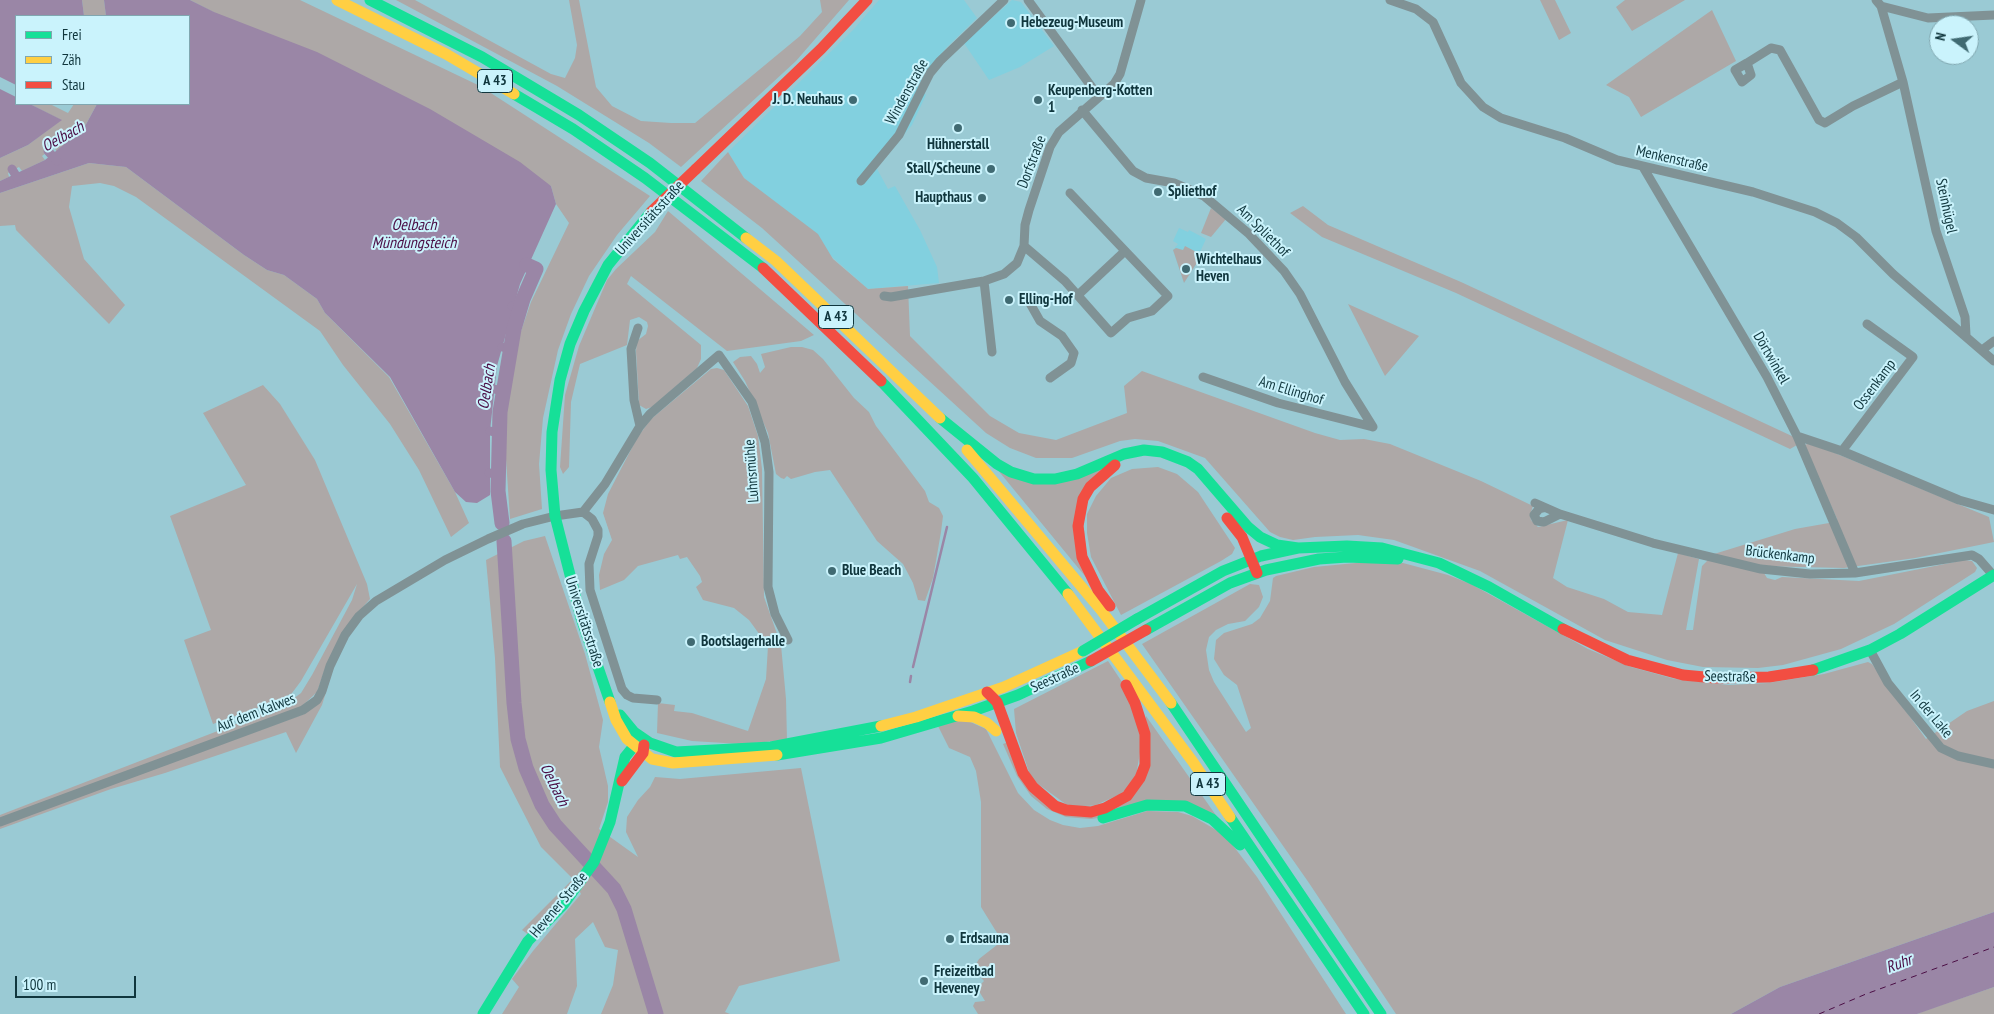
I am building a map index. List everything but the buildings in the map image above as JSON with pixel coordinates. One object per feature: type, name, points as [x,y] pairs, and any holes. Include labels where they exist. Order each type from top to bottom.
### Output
[{"type":"main road","name":"A 43","points":[[337,0],[446,54],[573,129],[645,178],[759,264],[861,360],[973,478],[1070,597],[1193,762],[1364,1014]]},
{"type":"main road","name":"A 43","points":[[370,0],[482,57],[579,115],[650,163],[776,262],[874,353],[944,422],[1101,610],[1172,704],[1381,1014]]},
{"type":"main road","name":"Universitätsstraße","points":[[821,49],[858,0]]},
{"type":"main road","name":"Universitätsstraße","points":[[638,749],[621,730],[607,694],[581,618],[554,516],[551,470],[552,432],[560,380],[570,344],[584,311],[608,265],[651,212],[821,49],[868,0]]},
{"type":"main road","points":[[944,422],[997,464],[1011,472],[1034,479],[1055,479],[1078,474],[1124,454],[1144,450],[1162,452],[1188,462],[1198,469],[1248,527],[1267,541],[1276,545],[1298,548]]},
{"type":"main road","points":[[1172,704],[1160,679],[1098,590],[1082,557],[1078,526],[1080,511],[1087,493],[1098,478],[1116,465],[1139,459],[1153,459],[1174,465],[1197,480],[1211,495],[1257,558]]},
{"type":"main road","points":[[1248,527],[1261,571]]},
{"type":"main road","name":"Seestraße","points":[[646,740],[665,750],[687,753],[771,747],[870,729],[916,717],[1044,670],[1083,651],[1193,587],[1257,558],[1298,548],[1347,546],[1382,548],[1432,561],[1464,575],[1600,648],[1627,660],[1683,675],[1715,678],[1769,677],[1820,669],[1870,650],[1900,634],[1993,575]]},
{"type":"main road","name":"Seestraße","points":[[638,749],[652,759],[673,763],[764,758],[863,742],[958,716],[1054,679],[1091,661],[1208,594],[1261,571],[1319,559],[1385,557],[1416,562],[1464,575]]},
{"type":"main road","points":[[987,692],[1023,773],[1032,787],[1055,806],[1078,812],[1091,812],[1105,808],[1127,796],[1137,783],[1145,765],[1146,744],[1135,703],[1113,664],[1070,597]]},
{"type":"main road","name":"Universitätsstraße","points":[[607,694],[628,725],[646,740]]},
{"type":"main road","points":[[992,704],[996,731],[1023,788],[1046,810],[1080,821],[1096,820],[1157,804],[1185,806],[1212,818],[1229,832],[1276,895],[1294,910]]},
{"type":"main road","points":[[958,716],[974,718],[987,723],[996,731]]},
{"type":"main road","points":[[638,749],[646,740]]},
{"type":"main road","name":"Hevener Straße","points":[[483,1014],[510,967],[528,941],[563,905],[586,874],[600,849],[619,787],[638,749]]},
{"type":"street","name":"Windenstraße","points":[[861,181],[899,135],[930,73],[940,61],[1004,0]]},
{"type":"street","points":[[1028,0],[1099,97],[1114,84],[1120,74],[1141,0]]},
{"type":"street","name":"Menkenstraße","points":[[1390,0],[1416,9],[1432,22],[1461,83],[1483,107],[1501,118],[1565,138],[1613,159],[1753,192],[1815,212],[1837,223],[1856,237],[1893,274],[1994,361]]},
{"type":"street","points":[[1878,3],[1928,18],[1994,15]]},
{"type":"street","name":"Steinhügel","points":[[1878,3],[1904,82],[1936,231],[1965,317],[1966,335]]},
{"type":"street","points":[[1747,63],[1771,48],[1780,50],[1819,120],[1825,124],[1853,106],[1904,82]]},
{"type":"street","name":"Dorfstraße","points":[[984,280],[1004,274],[1017,263],[1024,246],[1025,225],[1050,147],[1060,132],[1082,110],[1099,97]]},
{"type":"street","name":"Am Spliethof","points":[[1082,110],[1133,171],[1146,178],[1174,184],[1204,196],[1248,233],[1284,271],[1300,294],[1345,382],[1373,427]]},
{"type":"street","name":"Dörtwinkel","points":[[1642,167],[1767,377],[1798,436],[1855,573]]},
{"type":"street","points":[[1024,246],[1065,281],[1111,333],[1128,318],[1152,311],[1168,296],[1070,193]]},
{"type":"street","points":[[1078,295],[1125,251]]},
{"type":"street","points":[[884,296],[891,297],[984,280],[992,352]]},
{"type":"street","points":[[1027,298],[1040,321],[1062,336],[1074,353],[1071,363],[1050,378]]},
{"type":"street","name":"Ossenkamp","points":[[1842,451],[1913,357],[1867,324]]},
{"type":"street","points":[[638,328],[631,350],[634,400],[640,426],[605,484],[583,512],[592,519],[598,530],[598,536],[589,564],[590,590],[622,689],[633,698],[658,700]]},
{"type":"street","points":[[1982,350],[1994,341]]},
{"type":"street","name":"Luhnsmühle","points":[[640,426],[650,414],[719,355],[740,382],[752,402],[765,442],[769,472],[768,587],[775,614],[788,640]]},
{"type":"street","name":"Am Ellinghof","points":[[1203,377],[1278,403],[1373,427]]},
{"type":"street","points":[[1798,436],[1842,451],[1959,500],[1994,510]]},
{"type":"street","name":"Brückenkamp","points":[[1560,514],[1544,522],[1537,522],[1534,515],[1539,506],[1653,543],[1762,569],[1810,574],[1855,573],[1972,555],[1979,558],[1993,575]]},
{"type":"street","name":"Auf dem Kalwes","points":[[0,822],[303,710],[317,700],[338,648],[359,616],[376,601],[433,567],[488,539],[523,524],[554,516],[583,512]]},
{"type":"street","name":"In der Lake","points":[[1870,650],[1888,683],[1941,748],[1958,756],[1994,764]]},
{"type":"shaded area","points":[[82,0],[104,0],[106,15],[84,15]]},
{"type":"shaded area","points":[[190,0],[300,0],[480,86],[650,196],[617,235],[589,276],[571,314],[558,350],[543,418],[539,464],[542,509],[510,519],[505,444],[507,409],[520,334],[531,302],[569,223],[556,204],[551,186]]},
{"type":"shaded area","points":[[396,0],[415,0],[551,74],[565,78],[575,58],[577,45],[569,0],[579,0],[596,87],[612,106],[641,121],[695,123],[800,36],[822,12],[820,0],[849,0],[796,61],[681,167],[649,143],[557,86]]},
{"type":"shaded area","name":"J. D. Neuhaus","points":[[879,0],[964,0],[977,18],[947,47],[923,76],[918,87],[926,95],[912,125],[876,167],[888,189],[895,186],[920,230],[937,267],[939,283],[868,289],[744,178],[728,152],[853,30]]},
{"type":"shaded area","name":"Hebezeug-Museum","points":[[1012,0],[1021,2],[1054,46],[1020,67],[989,80],[964,43]]},
{"type":"shaded area","points":[[1540,0],[1555,0],[1571,33],[1559,40]]},
{"type":"shaded area","points":[[1625,0],[1685,0],[1632,31],[1616,7]]},
{"type":"shaded area","points":[[1712,10],[1736,61],[1641,117],[1629,97],[1606,85]]},
{"type":"shaded area","points":[[32,105],[52,105],[68,113],[73,105],[96,105],[84,128],[57,152],[54,147],[42,156],[45,160],[22,171],[19,167],[8,173],[9,177],[0,181],[0,158],[28,145],[61,120]]},
{"type":"shaded area","points":[[728,152],[744,178],[818,234],[833,259],[868,289],[908,286],[910,336],[990,416],[1019,433],[1056,440],[1127,413],[1124,386],[1142,371],[1315,433],[1340,440],[1364,439],[1390,444],[1481,481],[1533,506],[1530,515],[1531,520],[1538,527],[1568,520],[1553,578],[1567,587],[1604,599],[1628,612],[1662,615],[1678,553],[1699,559],[1686,630],[1693,630],[1702,566],[1708,560],[1764,573],[1767,578],[1775,580],[1782,577],[1859,581],[1965,560],[1972,561],[1977,568],[1975,572],[1894,624],[1841,649],[1783,665],[1758,668],[1703,667],[1667,660],[1605,640],[1480,571],[1394,540],[1358,535],[1293,540],[1280,537],[1270,532],[1205,458],[1158,441],[1135,439],[1120,441],[1072,458],[1036,458],[1010,448],[986,433],[762,228],[701,181]]},
{"type":"shaded area","points":[[89,163],[126,167],[244,255],[267,270],[284,275],[317,299],[325,313],[389,377],[455,492],[469,523],[451,537],[419,470],[390,424],[343,365],[320,331],[136,197],[114,186],[100,183],[72,186],[69,207],[84,259],[125,305],[109,324],[16,230],[15,225],[0,226],[0,193]]},
{"type":"shaded area","points":[[1303,206],[1328,225],[1461,282],[1794,437],[1797,445],[1790,449],[1456,293],[1322,237],[1290,213]]},
{"type":"shaded area","points":[[1211,208],[1226,219],[1211,237],[1201,233]]},
{"type":"shaded area","points":[[668,211],[814,335],[801,341],[727,351],[631,276],[627,284],[701,345],[701,359],[697,368],[652,407],[646,409],[639,405],[636,351],[637,341],[646,334],[648,326],[647,322],[639,317],[630,320],[627,345],[580,364],[571,402],[569,467],[563,474],[560,467],[565,395],[579,346],[607,280],[655,232]]},
{"type":"shaded area","name":"Wichtelhaus Heven","points":[[1179,228],[1188,232],[1189,230],[1206,239],[1200,252],[1202,255],[1184,283],[1173,250],[1178,244],[1173,241]]},
{"type":"shaded area","points":[[1185,246],[1202,255],[1184,283],[1173,250],[1176,248],[1183,250]]},
{"type":"shaded area","points":[[1348,304],[1419,336],[1385,376]]},
{"type":"shaded area","points":[[791,347],[813,350],[823,359],[854,398],[869,412],[876,426],[925,491],[929,502],[939,508],[943,516],[941,532],[933,578],[925,601],[918,600],[913,583],[903,564],[877,541],[830,470],[791,479],[787,476],[784,479],[781,478],[776,474],[768,433],[745,381],[733,362],[740,357],[751,356],[757,364],[760,373],[765,367],[761,354]]},
{"type":"shaded area","points":[[711,369],[724,370],[748,406],[758,436],[762,469],[764,597],[781,645],[786,699],[787,740],[741,744],[692,741],[657,733],[658,703],[675,705],[674,711],[692,713],[748,731],[766,679],[768,646],[749,620],[734,608],[703,600],[696,587],[702,582],[700,576],[687,557],[680,559],[678,555],[638,566],[624,580],[600,590],[599,575],[604,554],[612,540],[603,513],[608,494],[637,438],[651,419]]},
{"type":"shaded area","points":[[263,385],[280,404],[315,460],[367,584],[370,599],[362,608],[327,663],[317,692],[299,709],[0,818],[0,815],[285,705],[301,693],[312,675],[352,600],[357,584],[301,681],[292,693],[277,701],[213,724],[184,640],[211,630],[170,516],[246,485],[203,413]]},
{"type":"shaded area","points":[[1811,443],[1989,517],[1994,542],[1915,558],[1844,568],[1759,566],[1714,554],[1795,529],[1829,523],[1837,519],[1804,445]]},
{"type":"shaded area","points":[[1109,463],[1081,498],[1089,581],[997,469],[1025,480]]},
{"type":"shaded area","points":[[1158,467],[1177,474],[1198,492],[1235,548],[1232,554],[1221,561],[1121,615],[1091,557],[1087,533],[1087,514],[1096,496],[1111,478],[1132,469]]},
{"type":"shaded area","points":[[545,536],[585,654],[603,720],[599,747],[608,786],[608,802],[599,829],[638,857],[626,832],[627,817],[638,800],[650,787],[655,777],[680,779],[801,768],[840,961],[739,986],[725,1012],[730,1014],[601,1014],[613,985],[618,950],[605,947],[593,922],[575,939],[577,986],[567,1014],[502,1014],[519,987],[512,979],[581,894],[576,884],[529,935],[522,930],[573,879],[541,847],[500,767],[495,658],[486,560],[524,541]]},
{"type":"shaded area","points":[[1366,562],[1403,563],[1448,575],[1471,584],[1588,649],[1631,667],[1675,679],[1729,685],[1768,683],[1824,674],[1868,662],[1872,664],[1926,739],[1967,711],[1994,701],[1994,912],[1780,987],[1731,1014],[1396,1014],[1309,883],[1142,644],[1250,584],[1259,585],[1263,597],[1259,607],[1245,621],[1228,624],[1216,630],[1209,637],[1206,650],[1209,670],[1214,682],[1246,732],[1251,728],[1237,685],[1224,675],[1214,659],[1216,640],[1224,633],[1252,624],[1260,618],[1270,601],[1273,578],[1276,576],[1314,567]]},
{"type":"shaded area","points":[[1108,661],[1126,688],[1144,744],[1136,782],[1105,805],[1064,807],[1033,784],[1016,733],[1014,709]]},
{"type":"shaded area","points":[[335,663],[322,705],[296,753],[286,732],[165,773],[111,789],[0,829],[0,825],[304,714]]},
{"type":"shaded area","points":[[1146,716],[1220,821],[1185,805],[1091,819],[1066,817],[1047,809],[1031,796],[1017,776],[1003,744],[1011,741],[1023,773],[1078,813],[1134,788]]},
{"type":"shaded area","points":[[959,717],[986,729],[1018,793],[1034,810],[1050,820],[1080,828],[1098,826],[1147,811],[1178,812],[1192,816],[1225,835],[1257,877],[1346,1014],[978,1014],[973,1006],[975,1002],[985,1001],[977,988],[984,981],[973,969],[979,959],[1002,941],[981,907],[981,802],[976,771],[970,757],[949,748],[937,724]]},
{"type":"shaded area","points":[[1994,987],[1994,1014],[1917,1014],[1924,1011]]},
{"type":"water","points":[[0,0],[82,0],[84,15],[15,15],[15,84],[0,77]]},
{"type":"water","name":"Oelbach Mündungsteich","points":[[104,0],[190,0],[214,12],[317,52],[430,109],[520,162],[551,186],[556,204],[520,284],[497,366],[490,431],[490,495],[477,503],[466,502],[455,492],[390,377],[325,313],[317,299],[284,275],[267,270],[244,255],[126,167],[89,163],[0,193],[0,181],[45,160],[84,128],[96,105],[190,105],[190,15],[106,15]]},
{"type":"water","points":[[0,89],[15,96],[15,105],[32,105],[62,120],[28,145],[0,158]]},
{"type":"water","name":"Ruhr","points":[[1994,912],[1994,987],[1917,1014],[1731,1014],[1780,987]]},
{"type":"waterway","points":[[48,151],[57,161]]},
{"type":"waterway","name":"Oelbach","points":[[12,169],[18,179],[23,176]]},
{"type":"waterway","name":"Oelbach","points":[[502,523],[498,491],[500,412],[514,329],[523,299],[536,269],[527,265]]},
{"type":"waterway","points":[[512,306],[520,308]]},
{"type":"waterway","points":[[502,347],[510,349]]},
{"type":"waterway","points":[[494,389],[502,391]]},
{"type":"waterway","points":[[490,431],[498,433]]},
{"type":"waterway","points":[[489,473],[498,474]]},
{"type":"waterway","points":[[913,667],[947,527]]},
{"type":"waterway","name":"Oelbach","points":[[504,541],[514,703],[518,739],[526,768],[542,805],[555,825],[614,889],[624,909],[656,1014]]},
{"type":"waterway","points":[[910,682],[911,676]]},
{"type":"ferry route","points":[[1819,1014],[1866,994],[1994,947]]},
{"type":"traffic: fast","points":[[370,0],[482,57],[579,115],[650,163],[746,238]]},
{"type":"traffic: fast","points":[[514,94],[573,129],[645,178],[763,268]]},
{"type":"traffic: fast","points":[[610,702],[581,618],[555,516],[551,470],[552,432],[560,380],[570,344],[584,311],[608,265],[651,212]]},
{"type":"traffic: fast","points":[[881,381],[973,478],[1068,594]]},
{"type":"traffic: fast","points":[[940,418],[997,464],[1011,472],[1034,479],[1055,479],[1077,474],[1124,454],[1144,450],[1162,452],[1188,462],[1198,469],[1248,527],[1260,537],[1277,545],[1298,548]]},
{"type":"traffic: fast","points":[[1137,619],[1223,571],[1261,556],[1298,548],[1347,546],[1382,548],[1439,563],[1489,587],[1563,629]]},
{"type":"traffic: fast","points":[[1146,630],[1230,583],[1266,570],[1319,559],[1347,557],[1398,559]]},
{"type":"traffic: fast","points":[[1813,670],[1870,650],[1900,634],[1994,575]]},
{"type":"traffic: fast","points":[[1083,651],[1137,619]]},
{"type":"traffic: fast","points":[[777,755],[881,738],[973,711],[1018,695],[1091,661]]},
{"type":"traffic: fast","points":[[1171,703],[1381,1014]]},
{"type":"traffic: fast","points":[[620,715],[634,732],[650,743],[676,752],[771,747],[881,726]]},
{"type":"traffic: fast","points":[[483,1014],[528,941],[563,905],[594,862],[610,822],[625,757],[634,746],[641,742]]},
{"type":"traffic: fast","points":[[1103,818],[1147,805],[1185,806],[1212,819],[1240,845]]},
{"type":"traffic: fast","points":[[1230,817],[1364,1014]]},
{"type":"traffic: slow","points":[[337,0],[446,54],[514,94]]},
{"type":"traffic: slow","points":[[746,238],[776,261],[940,418]]},
{"type":"traffic: slow","points":[[967,450],[1101,610],[1171,703]]},
{"type":"traffic: slow","points":[[1068,594],[1193,762],[1230,817]]},
{"type":"traffic: slow","points":[[881,726],[916,717],[1004,687],[1083,651]]},
{"type":"traffic: slow","points":[[610,702],[616,720],[627,739],[652,759],[673,763],[777,755]]},
{"type":"traffic: slow","points":[[958,716],[974,717],[987,723],[996,731]]},
{"type":"traffic: jam","points":[[696,169],[821,49],[867,0]]},
{"type":"traffic: jam","points":[[651,212],[696,169]]},
{"type":"traffic: jam","points":[[763,268],[881,381]]},
{"type":"traffic: jam","points":[[1110,606],[1098,590],[1082,557],[1078,526],[1083,499],[1090,487],[1115,465]]},
{"type":"traffic: jam","points":[[1227,518],[1242,537],[1257,573]]},
{"type":"traffic: jam","points":[[1563,629],[1627,660],[1683,675],[1715,678],[1769,677],[1813,670]]},
{"type":"traffic: jam","points":[[1091,661],[1146,630]]},
{"type":"traffic: jam","points":[[987,692],[997,702],[1023,773],[1033,787],[1055,806],[1066,810],[1091,812],[1105,808],[1127,796],[1140,778],[1145,765],[1145,734],[1135,703],[1126,685]]},
{"type":"traffic: jam","points":[[622,781],[643,753],[644,745]]},
{"type":"place","name":"Hebezeug-Museum","points":[[1011,23]]},
{"type":"place","name":"J. D. Neuhaus","points":[[853,100]]},
{"type":"place","name":"Keupenberg-Kotten 1","points":[[1038,100]]},
{"type":"place","name":"Hühnerstall","points":[[958,128]]},
{"type":"place","name":"Stall/Scheune","points":[[991,169]]},
{"type":"place","name":"Spliethof","points":[[1158,192]]},
{"type":"place","name":"Haupthaus","points":[[982,198]]},
{"type":"place","name":"Wichtelhaus Heven","points":[[1186,269]]},
{"type":"place","name":"Elling-Hof","points":[[1009,300]]},
{"type":"place","name":"Blue Beach","points":[[832,571]]},
{"type":"place","name":"Bootslagerhalle","points":[[691,642]]},
{"type":"place","name":"Erdsauna","points":[[950,939]]},
{"type":"place","name":"Freizeitbad Heveney","points":[[924,981]]}]
